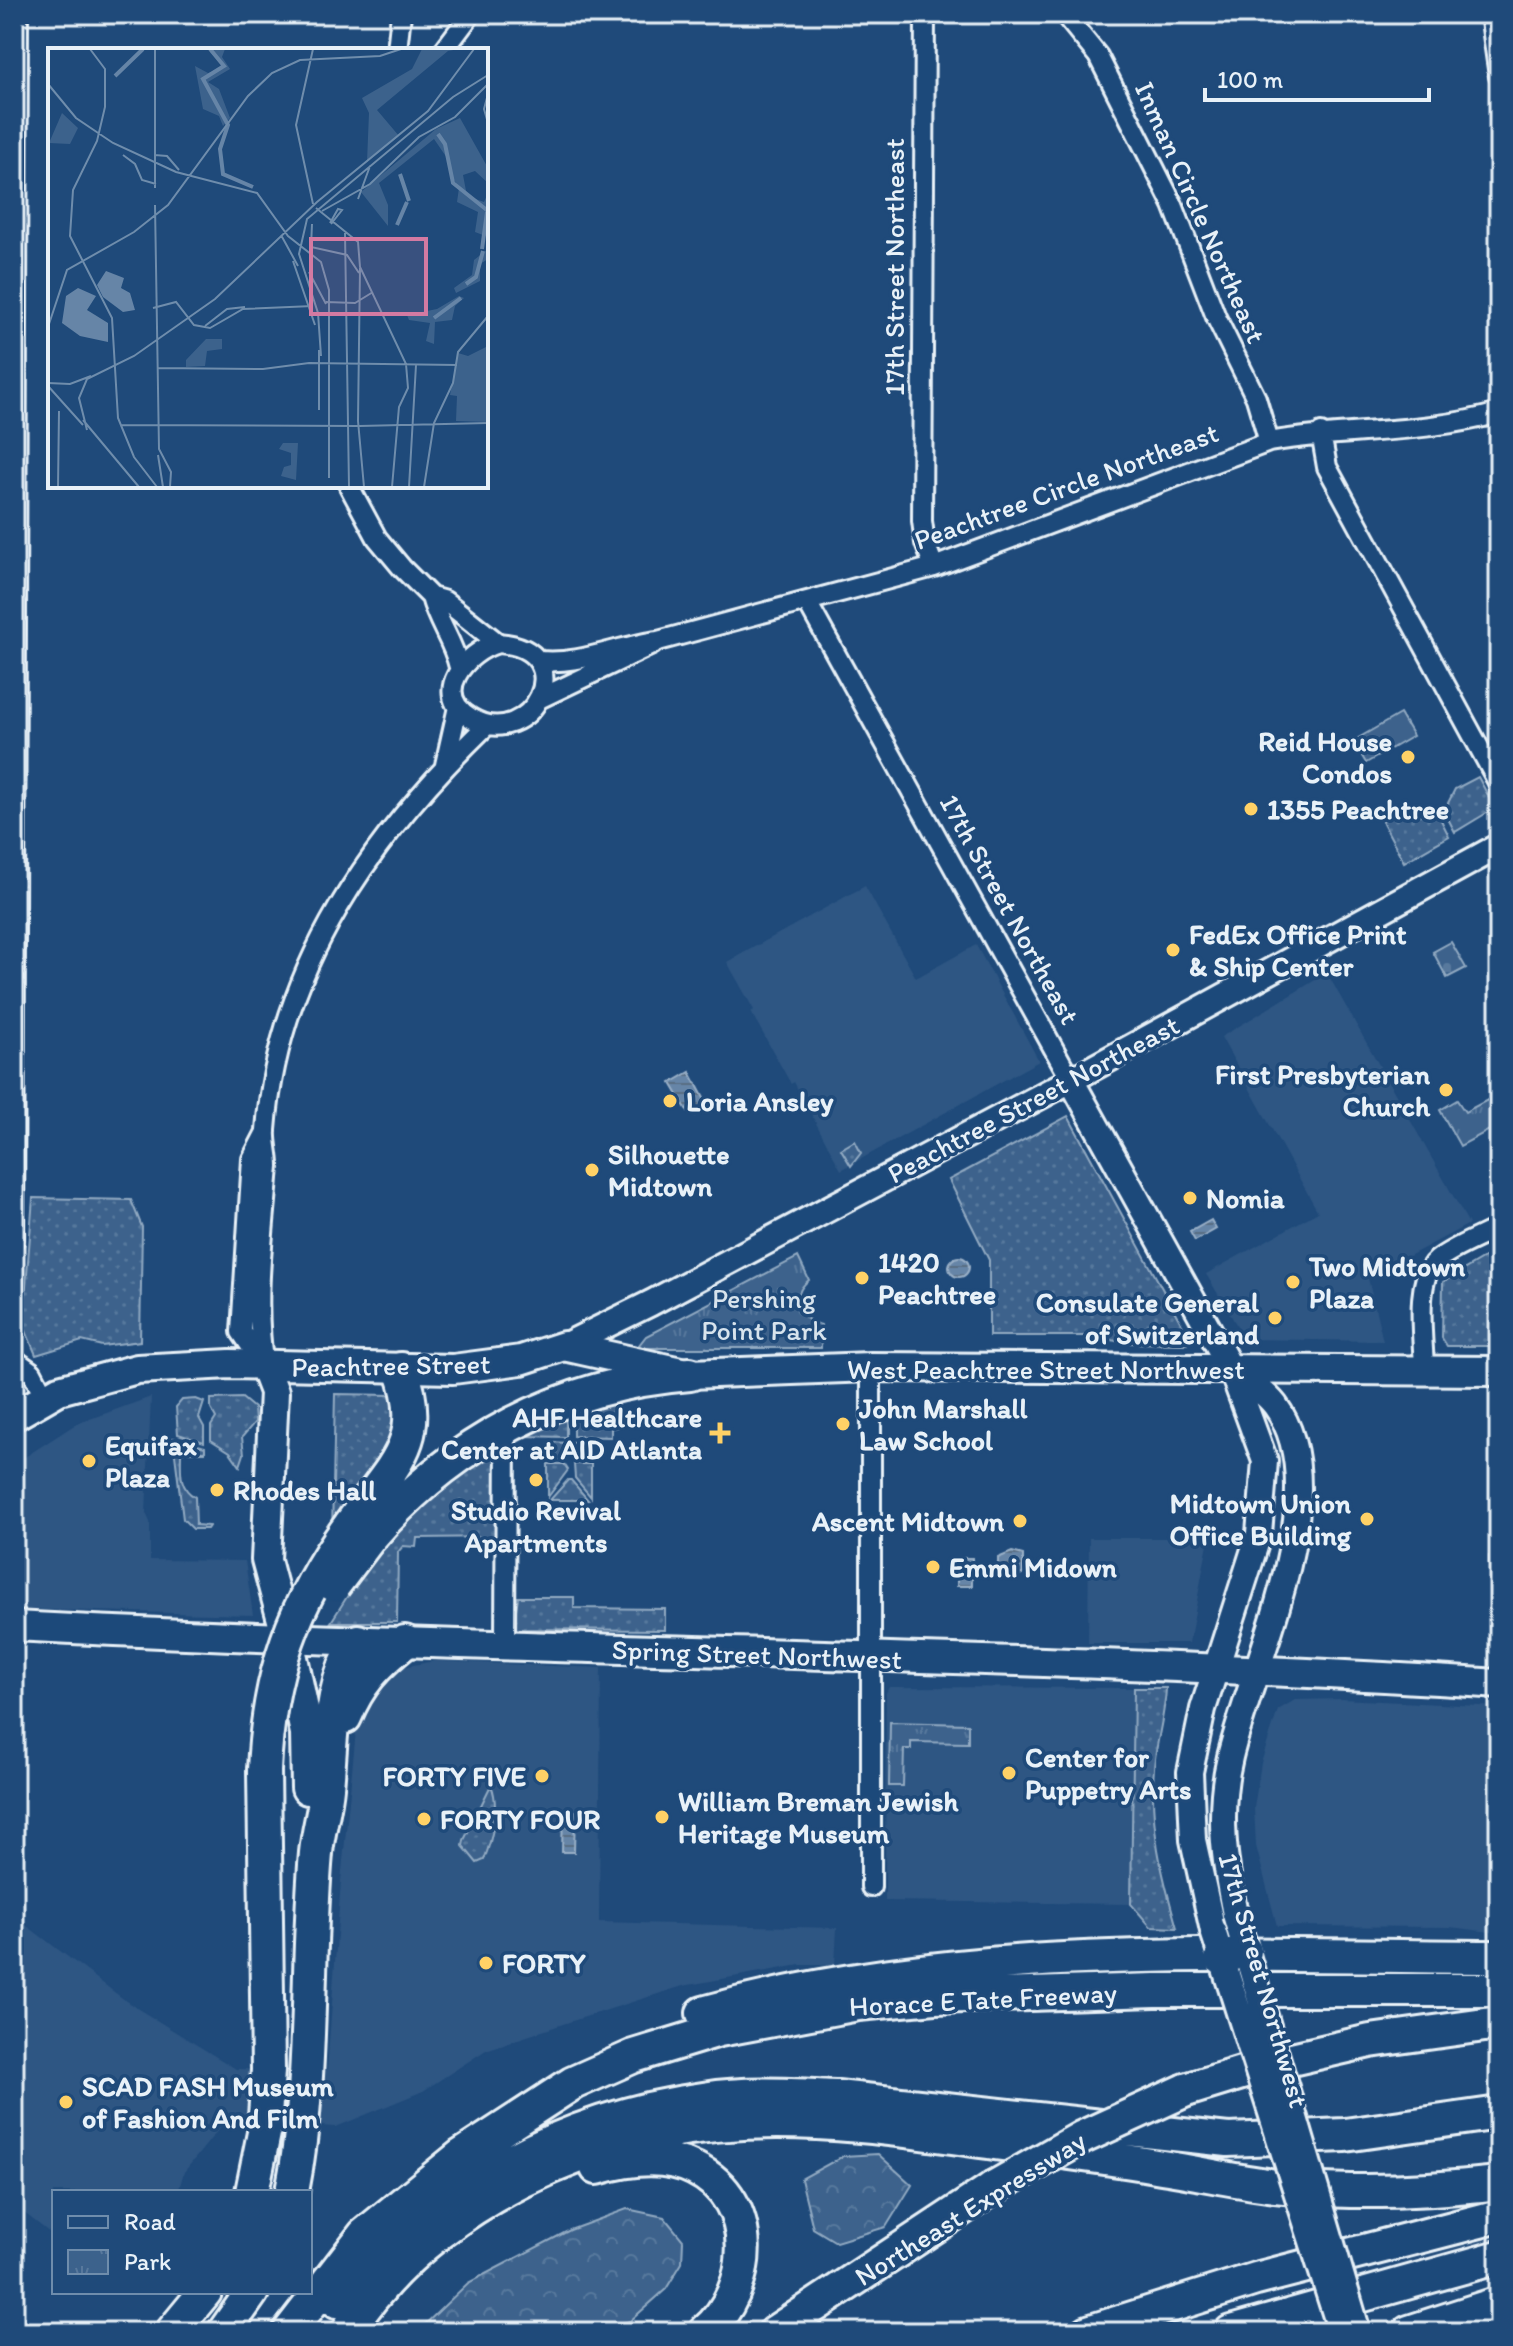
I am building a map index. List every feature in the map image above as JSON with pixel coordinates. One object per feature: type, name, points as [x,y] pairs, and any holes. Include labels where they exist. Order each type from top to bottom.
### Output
[{"type":"highway","points":[[252,2190],[267,2103],[264,1771],[284,1698],[308,1633],[411,1430],[411,1396],[401,1369]]},
{"type":"highway","points":[[359,1532],[506,1425],[573,1396],[648,1377],[690,1374]]},
{"type":"highway","points":[[287,1639],[307,1733],[309,1799],[316,1851]]},
{"type":"highway","points":[[292,2190],[306,2096],[316,1851],[329,1766],[331,1724],[343,1667],[358,1641]]},
{"type":"highway","points":[[329,1766],[361,1682],[374,1666],[405,1642]]},
{"type":"highway","points":[[1233,1955],[1283,1947],[1499,1951]]},
{"type":"highway","points":[[422,2186],[440,2154],[449,2146],[492,2111],[563,2068],[646,2031],[776,1994],[921,1970],[1096,1956],[1499,1957]]},
{"type":"highway","name":"Horace E Tate Freeway","points":[[289,2332],[364,2235],[422,2186],[472,2148],[573,2083],[634,2056],[782,2017],[935,1997],[1040,1992],[1499,1990]]},
{"type":"highway","name":"Northeast Expressway","points":[[775,2332],[993,2188],[1083,2137],[1186,2090],[1274,2063],[1370,2041],[1499,2023]]},
{"type":"highway","points":[[312,2332],[360,2273],[443,2202],[491,2170],[540,2146],[602,2122],[668,2105],[746,2095],[837,2097],[1228,2140],[1345,2135],[1499,2113]]},
{"type":"highway","points":[[347,2332],[371,2297],[416,2252],[505,2190],[571,2159],[612,2145],[653,2133],[737,2121],[847,2123],[1307,2189],[1434,2190],[1499,2183]]},
{"type":"highway","points":[[357,2332],[395,2289],[437,2252],[510,2204],[574,2175],[617,2163],[648,2160],[696,2169],[724,2194],[736,2214],[744,2253],[742,2273],[725,2312],[705,2332]]},
{"type":"highway","points":[[1088,2332],[1269,2275],[1499,2216]]},
{"type":"highway","points":[[1231,2332],[1499,2257]]},
{"type":"highway","points":[[172,2332],[203,2294]]},
{"type":"highway","points":[[224,2332],[251,2294]]},
{"type":"highway","points":[[1409,2332],[1499,2303]]},
{"type":"main road","name":"Peachtree Street Northeast","points":[[564,1346],[1071,1080],[1499,846]]},
{"type":"main road","name":"17th Street Northeast","points":[[1071,1080],[1232,1371]]},
{"type":"main road","name":"Peachtree Street","points":[[264,1366],[401,1369],[488,1366],[564,1346]]},
{"type":"main road","name":"West Peachtree Street Northwest","points":[[564,1346],[690,1374],[871,1367],[1499,1371]]},
{"type":"main road","points":[[24,1404],[83,1382],[137,1369],[264,1366],[274,1392],[266,1560],[287,1639]]},
{"type":"main road","name":"17th Street Northwest","points":[[1232,1371],[1265,1461],[1264,1502],[1259,1534],[1203,1709],[1190,1772],[1193,1840],[1211,1921],[1233,1955],[1358,2332]]},
{"type":"main road","name":"17th Street Northwest","points":[[1232,1371],[1265,1395],[1280,1414],[1293,1454],[1298,1487],[1290,1557],[1229,1758],[1221,1808],[1224,1857],[1235,1914],[1233,1955],[1341,2332]]},
{"type":"main road","name":"Spring Street Northwest","points":[[14,1626],[287,1639],[1216,1668],[1499,1684]]},
{"type":"street","points":[[14,1240],[18,14]]},
{"type":"street","points":[[397,48],[401,14]]},
{"type":"street","points":[[446,48],[471,14]]},
{"type":"street","name":"17th Street Northeast","points":[[925,14],[922,521],[925,543],[934,567]]},
{"type":"street","name":"Inman Circle Northeast","points":[[1064,14],[1098,56],[1173,205],[1216,317],[1256,398],[1269,442]]},
{"type":"street","points":[[1490,14],[1499,76]]},
{"type":"street","name":"Peachtree Circle Northeast","points":[[431,597],[445,601],[498,643],[528,651],[540,661],[562,663],[630,644],[658,641],[934,567],[1269,442],[1321,433],[1414,429],[1499,413]]},
{"type":"street","points":[[1321,433],[1327,467],[1499,784]]},
{"type":"street","points":[[350,488],[377,538],[431,597],[434,612],[454,643],[459,667],[476,652],[498,643]]},
{"type":"street","name":"17th Street Northeast","points":[[807,602],[1071,1080]]},
{"type":"street","name":"Peachtree Circle Northeast","points":[[264,1366],[258,1332],[269,1163],[266,1132],[275,1069],[290,1013],[315,948],[345,891],[381,841],[445,765],[487,725],[515,721],[539,699],[658,641]]},
{"type":"street","points":[[539,699],[544,686],[540,661]]},
{"type":"street","name":"Peachtree Circle Northeast","points":[[445,765],[458,707],[455,682],[459,667]]},
{"type":"street","points":[[458,707],[474,720],[487,725]]},
{"type":"street","points":[[1424,1371],[1424,1277],[1437,1260],[1499,1227]]},
{"type":"street","points":[[14,1359],[32,1372],[24,1404]]},
{"type":"street","points":[[871,1367],[871,1887]]},
{"type":"street","points":[[505,1645],[506,1425]]},
{"type":"shaded area","points":[[865,886],[916,978],[976,945],[1039,1061],[841,1170],[794,1082],[791,1084],[751,1012],[754,1010],[727,962]]},
{"type":"shaded area","points":[[1327,973],[1469,1224],[1368,1278],[1383,1341],[1245,1339],[1206,1274],[1318,1212],[1221,1037]]},
{"type":"shaded area","points":[[690,1072],[706,1102],[701,1105],[704,1110],[696,1115],[693,1110],[688,1112],[671,1083]]},
{"type":"shaded area","points":[[1211,1220],[1216,1229],[1195,1241],[1190,1232]]},
{"type":"shaded area","points":[[959,1257],[966,1260],[969,1267],[966,1274],[959,1277],[952,1274],[949,1267],[952,1260]]},
{"type":"shaded area","points":[[151,1397],[146,1513],[150,1522],[150,1560],[245,1561],[253,1615],[14,1609],[14,1464],[76,1424]]},
{"type":"shaded area","points":[[1089,1538],[1209,1538],[1189,1643],[1088,1643]]},
{"type":"shaded area","points":[[1496,1548],[1499,1548],[1499,1609],[1495,1609],[1495,1597],[1489,1596],[1489,1588],[1495,1588],[1495,1581],[1489,1580],[1489,1572],[1495,1572],[1495,1564],[1489,1564],[1489,1556],[1495,1555]]},
{"type":"shaded area","points":[[1012,1552],[1023,1555],[1023,1574],[998,1579],[998,1558]]},
{"type":"shaded area","points":[[957,1558],[972,1558],[972,1586],[957,1586]]},
{"type":"shaded area","points":[[434,1661],[601,1668],[599,1922],[837,1928],[835,1965],[800,1965],[683,1986],[566,2023],[486,2050],[423,2091],[336,2127],[226,2120],[184,2172],[179,2190],[52,2190],[52,2234],[14,2205],[14,1916],[130,2004],[236,2069],[327,2070],[359,1701],[393,1669]]},
{"type":"shaded area","name":"Center for Puppetry Arts","points":[[889,1687],[1134,1688],[1131,1904],[885,1901],[886,1693]]},
{"type":"shaded area","points":[[1341,1699],[1499,1707],[1499,1933],[1450,1927],[1277,1926],[1256,1846],[1254,1808],[1261,1763],[1278,1710],[1295,1700]]},
{"type":"shaded area","points":[[563,1811],[575,1811],[574,1852],[562,1852]]},
{"type":"green space","points":[[1400,714],[1413,736],[1366,763],[1353,741]]},
{"type":"green space","points":[[1478,777],[1495,808],[1455,832],[1444,811],[1455,789]]},
{"type":"green space","points":[[1407,808],[1418,815],[1438,814],[1449,836],[1404,862],[1382,821]]},
{"type":"green space","points":[[1451,942],[1466,968],[1447,978],[1433,952]]},
{"type":"green space","points":[[1499,1094],[1499,1125],[1460,1146],[1440,1110],[1457,1100],[1465,1112]]},
{"type":"green space","points":[[1068,1116],[1188,1336],[1187,1344],[1127,1343],[1089,1336],[989,1336],[989,1260],[949,1180]]},
{"type":"green space","points":[[855,1141],[861,1153],[851,1166],[841,1149]]},
{"type":"green space","points":[[33,1198],[131,1200],[142,1227],[140,1341],[102,1346],[82,1341],[36,1355],[23,1324]]},
{"type":"green space","points":[[1499,1249],[1499,1346],[1447,1346],[1442,1338],[1443,1282]]},
{"type":"green space","name":"Pershing Point Park","points":[[798,1257],[809,1280],[799,1293],[798,1307],[806,1318],[821,1325],[821,1348],[644,1348],[639,1345],[646,1336]]},
{"type":"green space","points":[[335,1394],[392,1395],[407,1420],[332,1533]]},
{"type":"green space","points":[[242,1398],[254,1408],[255,1422],[242,1437],[244,1454],[240,1466],[230,1452],[211,1440],[211,1426],[216,1418],[211,1409],[211,1399]]},
{"type":"green space","points":[[182,1400],[204,1402],[199,1418],[204,1427],[204,1442],[178,1434],[176,1407]]},
{"type":"green space","points":[[618,1402],[618,1427],[611,1428],[611,1437],[573,1436],[573,1414]]},
{"type":"green space","points":[[566,1415],[566,1437],[521,1436]]},
{"type":"green space","points":[[173,1438],[205,1447],[205,1452],[181,1452],[181,1471],[186,1489],[195,1497],[196,1525],[209,1526],[207,1529],[193,1529],[183,1519]]},
{"type":"green space","points":[[550,1442],[567,1443],[566,1459],[548,1459]]},
{"type":"green space","points":[[587,1442],[591,1459],[572,1459],[572,1443]]},
{"type":"green space","points":[[496,1452],[496,1537],[417,1538],[416,1547],[403,1546],[398,1552],[397,1622],[331,1622],[369,1562],[424,1503],[488,1454]]},
{"type":"green space","points":[[548,1464],[564,1464],[568,1470],[548,1497]]},
{"type":"green space","points":[[574,1464],[591,1464],[591,1497],[575,1478]]},
{"type":"green space","points":[[571,1480],[588,1500],[550,1500]]},
{"type":"green space","points":[[518,1597],[574,1597],[574,1608],[665,1609],[665,1630],[513,1629]]},
{"type":"green space","points":[[1134,1688],[1166,1688],[1154,1768],[1153,1810],[1162,1869],[1177,1928],[1151,1927],[1131,1904]]},
{"type":"green space","points":[[890,1722],[968,1724],[968,1743],[911,1742],[911,1749],[904,1749],[903,1786],[889,1786]]},
{"type":"green space","points":[[491,1785],[495,1803],[492,1833],[484,1860],[477,1863],[463,1846],[464,1840]]},
{"type":"green space","points":[[878,2154],[912,2185],[886,2227],[836,2242],[813,2228],[801,2179],[843,2156]]},
{"type":"green space","points":[[627,2209],[664,2217],[683,2240],[682,2263],[666,2289],[630,2321],[593,2332],[417,2332],[468,2283],[570,2230]]},
{"type":"place","name":"Reid House Condos","points":[[1408,757]]},
{"type":"place","name":"1355 Peachtree","points":[[1251,809]]},
{"type":"place","name":"FedEx Office Print & Ship Center","points":[[1173,950]]},
{"type":"place","name":"First Presbyterian Church","points":[[1446,1090]]},
{"type":"place","name":"Loria Ansley","points":[[670,1101]]},
{"type":"place","name":"Silhouette Midtown","points":[[592,1170]]},
{"type":"place","name":"Nomia","points":[[1190,1198]]},
{"type":"place","name":"1420 Peachtree","points":[[862,1278]]},
{"type":"place","name":"Two Midtown Plaza","points":[[1293,1282]]},
{"type":"place","name":"Consulate General of Switzerland","points":[[1275,1318]]},
{"type":"place","name":"John Marshall Law School","points":[[843,1424]]},
{"type":"place","name":"AHF Healthcare Center at AID Atlanta","points":[[720,1433]]},
{"type":"place","name":"Equifax Plaza","points":[[89,1461]]},
{"type":"place","name":"Studio Revival Apartments","points":[[536,1480]]},
{"type":"place","name":"Rhodes Hall","points":[[217,1490]]},
{"type":"place","name":"Midtown Union Office Building","points":[[1367,1519]]},
{"type":"place","name":"Ascent Midtown","points":[[1020,1521]]},
{"type":"place","name":"Emmi Midown","points":[[933,1567]]},
{"type":"place","name":"Center for Puppetry Arts","points":[[1009,1773]]},
{"type":"place","name":"FORTY FIVE","points":[[542,1776]]},
{"type":"place","name":"William Breman Jewish Heritage Museum","points":[[662,1817]]},
{"type":"place","name":"FORTY FOUR","points":[[424,1819]]},
{"type":"place","name":"FORTY","points":[[486,1963]]},
{"type":"place","name":"SCAD FASH Museum of Fashion And Film","points":[[66,2102]]}]
